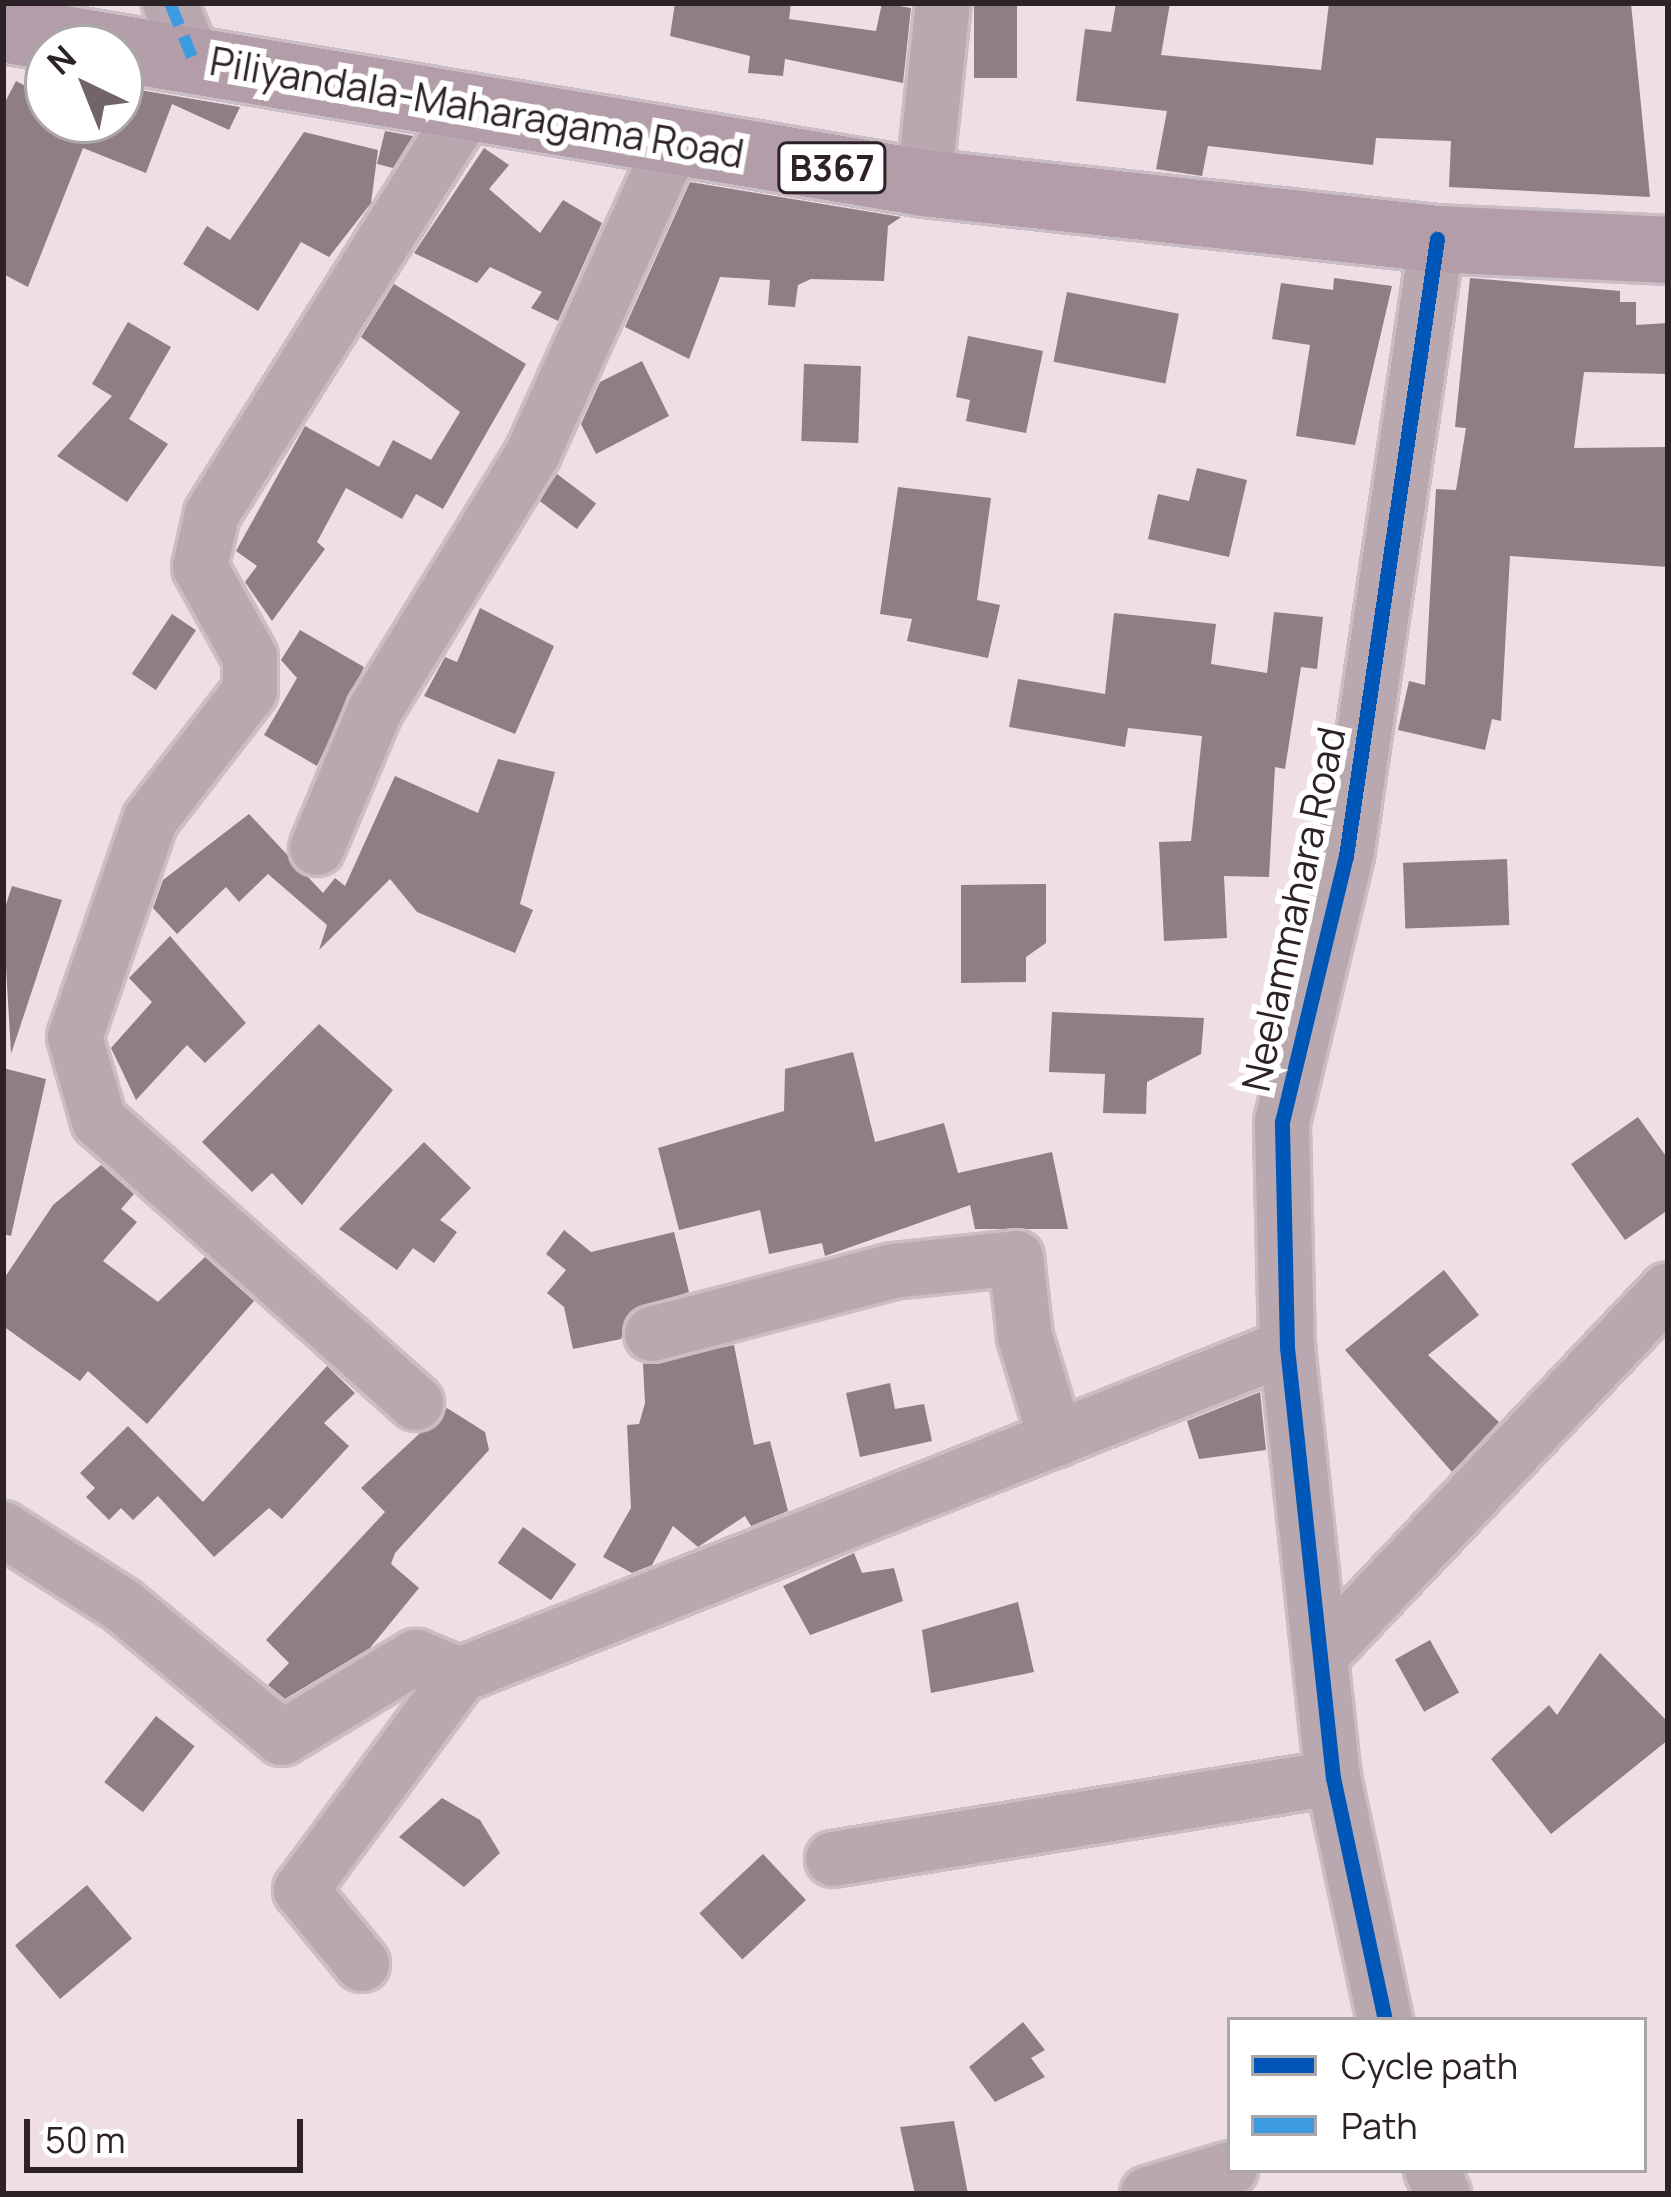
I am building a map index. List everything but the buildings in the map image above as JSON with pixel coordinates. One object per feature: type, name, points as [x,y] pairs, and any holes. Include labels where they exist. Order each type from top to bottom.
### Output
[{"type":"main road","name":"Piliyandala-Maharagama Road","points":[[3,29],[181,30],[469,106],[924,183],[1437,239],[1668,250]]},
{"type":"street","points":[[924,183],[943,3]]},
{"type":"street","points":[[416,1402],[99,1121],[75,1037],[150,820],[250,691],[250,657],[200,567],[212,514],[469,106]]},
{"type":"street","points":[[316,848],[375,710],[533,453],[673,143]]},
{"type":"street","name":"Neelammahara Road","points":[[1384,2017],[1333,1778],[1287,1347],[1282,1122],[1346,856],[1437,239]]},
{"type":"street","points":[[652,1334],[893,1271],[1016,1258],[1024,1337],[1056,1438]]},
{"type":"street","points":[[1320,1656],[1668,1290]]},
{"type":"street","points":[[362,1964],[301,1890],[460,1675],[1287,1347]]},
{"type":"street","points":[[3,1529],[122,1604],[282,1738],[416,1658],[460,1675]]},
{"type":"street","points":[[832,1859],[1333,1778]]},
{"type":"street","points":[[1148,2194],[1227,2170]]},
{"type":"marked path","points":[[170,3],[192,57]]},
{"type":"cycle path","points":[[1384,2017],[1333,1778],[1287,1347],[1282,1122],[1346,856],[1437,239]]}]
